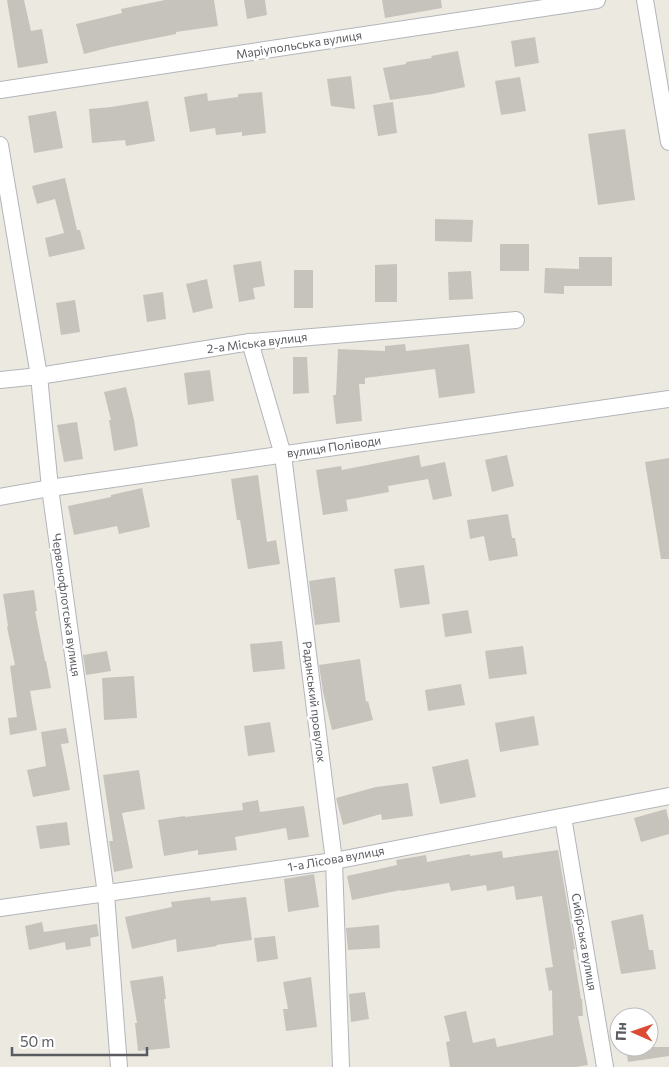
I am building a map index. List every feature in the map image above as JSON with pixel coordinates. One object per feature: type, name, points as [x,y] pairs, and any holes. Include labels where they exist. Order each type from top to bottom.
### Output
[{"type":"street","name":"Маріупольська вулиця","points":[[0,90],[597,0]]},
{"type":"street","points":[[645,0],[669,142]]},
{"type":"street","name":"Червонофлотська вулиця","points":[[0,145],[39,376],[50,488],[106,894],[119,1067]]},
{"type":"street","name":"2-а Міська вулиця","points":[[0,380],[39,376],[250,342],[516,320]]},
{"type":"street","name":"Радянський провулок","points":[[250,342],[283,455],[334,861],[341,1067]]},
{"type":"street","name":"вулиця Поліводи","points":[[0,497],[50,488],[669,400]]},
{"type":"street","name":"1-а Лісова вулиця","points":[[0,908],[334,861],[669,796]]},
{"type":"street","name":"Сибірська вулиця","points":[[563,817],[605,1067]]},
{"type":"building","points":[[7,0],[24,0],[31,31],[42,29],[48,63],[18,68]]},
{"type":"building","points":[[165,0],[214,0],[218,26],[176,32],[176,34],[84,54],[76,24],[122,13],[121,9]]},
{"type":"building","points":[[244,0],[265,0],[267,15],[247,19]]},
{"type":"building","points":[[382,0],[441,0],[442,8],[385,18]]},
{"type":"building","points":[[535,37],[539,63],[515,67],[511,41]]},
{"type":"building","points":[[458,51],[465,87],[390,100],[383,68]]},
{"type":"building","points":[[351,76],[355,109],[331,106],[327,79]]},
{"type":"building","points":[[520,77],[526,111],[501,115],[495,81]]},
{"type":"building","points":[[262,92],[266,133],[242,136],[242,132],[216,135],[215,128],[190,132],[184,97],[207,93],[208,101],[238,97],[238,94]]},
{"type":"building","points":[[148,101],[155,141],[126,146],[125,140],[92,143],[89,109]]},
{"type":"building","points":[[393,102],[397,133],[378,136],[373,105]]},
{"type":"building","points":[[56,111],[63,148],[34,153],[28,116]]},
{"type":"building","points":[[625,129],[635,200],[598,205],[588,134]]},
{"type":"building","points":[[65,178],[77,230],[80,230],[85,249],[49,257],[45,238],[64,233],[55,199],[37,204],[32,186]]},
{"type":"building","points":[[435,219],[473,220],[472,242],[435,241]]},
{"type":"building","points":[[500,244],[529,244],[529,271],[500,271]]},
{"type":"building","points":[[579,257],[612,257],[612,286],[564,286],[564,294],[544,293],[545,268],[579,269]]},
{"type":"building","points":[[261,261],[265,286],[253,288],[255,299],[239,302],[233,265]]},
{"type":"building","points":[[397,264],[397,302],[375,302],[375,265]]},
{"type":"building","points":[[294,270],[313,270],[313,308],[294,308]]},
{"type":"building","points":[[471,271],[473,299],[449,300],[448,272]]},
{"type":"building","points":[[207,279],[213,308],[193,313],[186,284]]},
{"type":"building","points":[[163,292],[166,319],[147,322],[143,295]]},
{"type":"building","points":[[75,300],[80,332],[61,335],[56,303]]},
{"type":"building","points":[[405,344],[406,351],[469,344],[475,393],[439,398],[435,369],[365,378],[365,384],[359,384],[362,421],[336,424],[333,395],[336,395],[338,349],[385,351],[385,346]]},
{"type":"building","points":[[293,357],[307,357],[309,393],[293,394]]},
{"type":"building","points":[[210,370],[214,401],[188,405],[184,373]]},
{"type":"building","points":[[126,387],[138,446],[114,451],[109,420],[111,420],[104,392]]},
{"type":"building","points":[[77,422],[83,459],[64,462],[57,425]]},
{"type":"building","points":[[419,455],[421,467],[445,462],[452,496],[433,500],[428,479],[388,486],[389,492],[346,500],[348,511],[323,515],[316,470],[341,466],[342,470]]},
{"type":"building","points":[[507,455],[514,486],[492,492],[485,460]]},
{"type":"building","points":[[669,458],[669,559],[661,559],[645,462]]},
{"type":"building","points":[[258,475],[267,542],[276,540],[280,564],[248,569],[240,520],[237,520],[231,479]]},
{"type":"building","points":[[142,488],[150,527],[119,534],[117,526],[74,535],[68,506]]},
{"type":"building","points":[[508,514],[512,538],[515,538],[518,556],[489,561],[484,536],[470,539],[467,520]]},
{"type":"building","points":[[424,565],[430,604],[400,608],[394,569]]},
{"type":"building","points":[[335,577],[340,622],[315,625],[309,581]]},
{"type":"building","points":[[34,590],[37,611],[35,611],[51,688],[30,691],[37,730],[10,735],[8,718],[17,717],[10,666],[15,665],[7,627],[3,594]]},
{"type":"building","points":[[468,610],[472,633],[445,637],[442,614]]},
{"type":"building","points":[[282,641],[285,669],[253,672],[250,644]]},
{"type":"building","points":[[523,646],[527,674],[489,679],[485,651]]},
{"type":"building","points":[[107,651],[111,671],[86,675],[83,655]]},
{"type":"building","points":[[360,659],[366,702],[368,701],[373,720],[332,730],[319,665]]},
{"type":"building","points":[[134,676],[137,718],[104,720],[102,678]]},
{"type":"building","points":[[461,684],[465,705],[428,711],[425,690]]},
{"type":"building","points":[[534,716],[539,745],[500,752],[495,723]]},
{"type":"building","points":[[270,722],[275,752],[248,756],[244,726]]},
{"type":"building","points":[[66,728],[69,743],[61,744],[70,790],[33,797],[27,770],[46,766],[41,732]]},
{"type":"building","points":[[468,759],[476,797],[440,804],[432,767]]},
{"type":"building","points":[[139,770],[145,809],[122,813],[133,868],[114,872],[109,841],[113,841],[103,775]]},
{"type":"building","points":[[408,783],[413,816],[382,820],[381,814],[343,825],[336,798],[376,787]]},
{"type":"building","points":[[258,800],[260,812],[304,806],[309,837],[288,840],[286,828],[235,837],[237,850],[198,855],[198,850],[164,856],[158,820],[243,810],[242,803]]},
{"type":"building","points":[[666,809],[669,821],[669,834],[641,842],[634,818]]},
{"type":"building","points":[[67,822],[70,845],[40,849],[36,826]]},
{"type":"building","points":[[558,850],[582,999],[583,1016],[578,1016],[588,1065],[576,1067],[450,1067],[446,1042],[450,1041],[444,1016],[466,1011],[473,1043],[495,1038],[497,1047],[553,1035],[552,990],[549,991],[545,968],[553,967],[542,896],[516,900],[514,886],[487,891],[486,885],[451,891],[449,883],[352,900],[347,876],[397,865],[396,860],[426,855],[427,862],[470,854],[470,856],[502,851],[503,858]]},
{"type":"building","points":[[314,874],[319,907],[288,912],[284,879]]},
{"type":"building","points":[[210,897],[211,901],[246,897],[252,940],[177,952],[176,939],[132,949],[125,917],[172,907],[171,902]]},
{"type":"building","points":[[643,914],[649,950],[653,950],[656,969],[621,974],[611,921]]},
{"type":"building","points":[[42,922],[44,932],[97,924],[99,936],[90,938],[91,946],[66,950],[65,942],[29,950],[25,926]]},
{"type":"building","points":[[379,925],[380,948],[348,950],[346,928]]},
{"type":"building","points":[[275,936],[278,959],[257,962],[254,938]]},
{"type":"building","points":[[163,976],[170,1048],[138,1051],[135,1023],[137,1023],[130,981]]},
{"type":"building","points":[[311,977],[317,1027],[286,1031],[283,1009],[288,1009],[283,982]]},
{"type":"building","points":[[365,992],[369,1019],[351,1022],[349,994]]},
{"type":"building","points":[[659,1047],[669,1047],[669,1056],[628,1062],[627,1057],[659,1057]]}]
